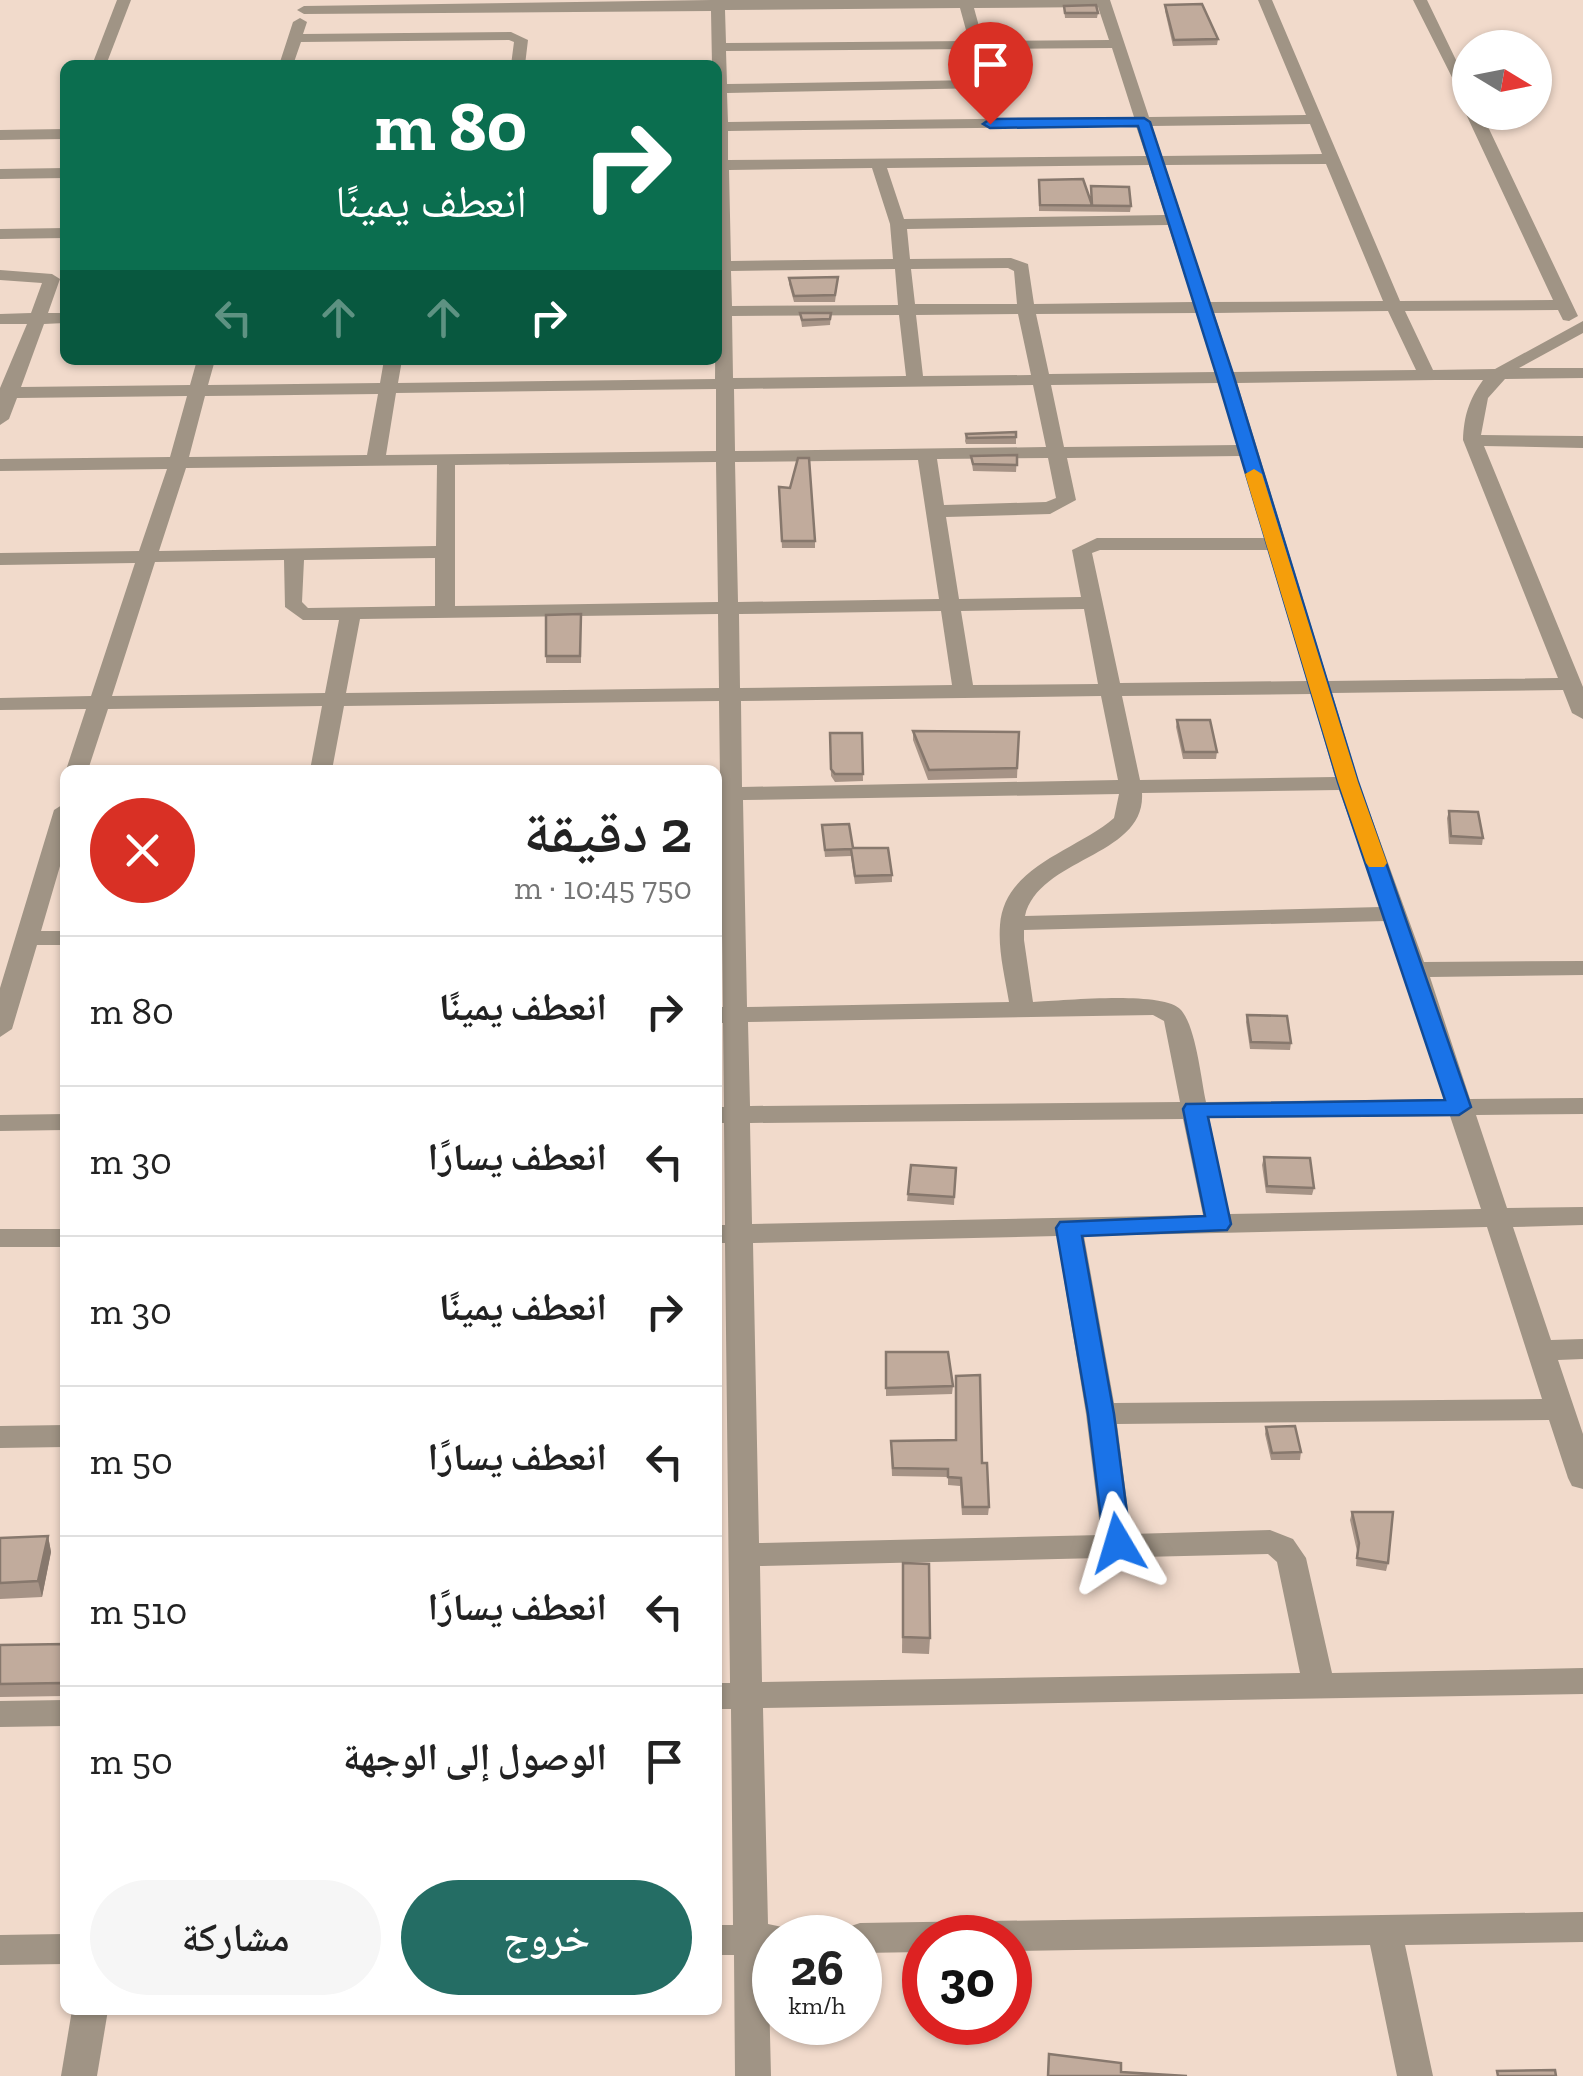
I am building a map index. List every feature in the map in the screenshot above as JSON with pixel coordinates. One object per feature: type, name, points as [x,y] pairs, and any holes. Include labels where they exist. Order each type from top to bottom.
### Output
[{"type":"street","points":[[101,60],[124,0]]},
{"type":"street","points":[[1265,0],[1394,306],[1428,377]]},
{"type":"street","points":[[1420,0],[1452,67]]},
{"type":"street","points":[[288,60],[305,5],[1104,1],[1226,377],[1348,782],[1499,1218],[1583,1478]]},
{"type":"street","points":[[722,89],[988,84],[966,2]]},
{"type":"street","points":[[718,3],[719,60]]},
{"type":"street","points":[[452,37],[459,5]]},
{"type":"street","points":[[296,38],[519,37],[518,60]]},
{"type":"street","points":[[719,47],[1117,44]]},
{"type":"street","points":[[722,127],[1318,120]]},
{"type":"street","points":[[1482,130],[1564,305],[1579,328],[1493,377],[1476,400],[1470,418],[1472,440],[1573,674],[1583,713]]},
{"type":"street","points":[[0,135],[60,134]]},
{"type":"street","points":[[722,165],[1334,158]]},
{"type":"street","points":[[878,164],[898,224],[915,381]]},
{"type":"street","points":[[0,174],[60,173]]},
{"type":"street","points":[[898,224],[1175,220]]},
{"type":"street","points":[[0,234],[60,233]]},
{"type":"street","points":[[722,266],[1019,264],[1066,500],[1061,505],[936,511]]},
{"type":"street","points":[[0,275],[42,275],[52,279],[5,393],[0,419]]},
{"type":"street","points":[[722,311],[1564,305]]},
{"type":"street","points":[[0,319],[60,318]]},
{"type":"street","points":[[722,355],[729,694],[724,794],[730,1421],[744,1555],[731,1696],[753,2076]]},
{"type":"street","points":[[78,765],[178,463],[205,365]]},
{"type":"street","points":[[376,460],[392,365]]},
{"type":"street","points":[[5,393],[1583,374]]},
{"type":"street","points":[[1472,440],[1583,442]]},
{"type":"street","points":[[0,466],[1246,450]]},
{"type":"street","points":[[927,455],[963,692]]},
{"type":"street","points":[[445,615],[446,460]]},
{"type":"street","points":[[1022,1008],[1012,923],[1018,898],[1037,879],[1119,826],[1130,812],[1130,787],[1082,550],[1087,545],[1275,544]]},
{"type":"street","points":[[0,559],[443,552]]},
{"type":"street","points":[[294,556],[295,611],[350,617],[1092,603]]},
{"type":"street","points":[[322,765],[350,617]]},
{"type":"street","points":[[0,704],[1320,687],[1573,674]]},
{"type":"street","points":[[724,794],[1348,782]]},
{"type":"street","points":[[0,1029],[60,826]]},
{"type":"street","points":[[1012,923],[1395,914]]},
{"type":"street","points":[[26,938],[60,938]]},
{"type":"street","points":[[1415,970],[1583,968]]},
{"type":"street","points":[[726,1014],[1154,1007],[1170,1012],[1176,1021],[1218,1224]]},
{"type":"street","points":[[727,1115],[1583,1106]]},
{"type":"street","points":[[0,1122],[60,1122]]},
{"type":"street","points":[[728,1234],[1583,1216]]},
{"type":"street","points":[[1069,1228],[1101,1414],[1118,1543]]},
{"type":"street","points":[[0,1238],[60,1238]]},
{"type":"street","points":[[1542,1350],[1583,1349]]},
{"type":"street","points":[[1101,1414],[1560,1409]]},
{"type":"street","points":[[0,1437],[60,1436]]},
{"type":"street","points":[[744,1555],[1270,1542],[1282,1547],[1290,1558],[1318,1686]]},
{"type":"street","points":[[731,1696],[1583,1681]]},
{"type":"street","points":[[0,1714],[60,1713]]},
{"type":"street","points":[[882,1938],[1583,1927]]},
{"type":"street","points":[[1384,1928],[1416,2076]]},
{"type":"street","points":[[0,1950],[60,1949]]},
{"type":"street","points":[[79,2076],[89,2015]]},
{"type":"building","points":[[1202,4],[1218,39],[1174,40],[1165,5]]},
{"type":"building","points":[[1096,5],[1098,13],[1065,13],[1064,6]]},
{"type":"building","points":[[1083,179],[1092,205],[1091,186],[1129,187],[1131,206],[1040,205],[1039,180]]},
{"type":"building","points":[[838,277],[835,295],[794,296],[789,278]]},
{"type":"building","points":[[800,313],[831,313],[830,319],[802,320]]},
{"type":"building","points":[[1016,432],[1016,437],[967,438],[966,434]]},
{"type":"building","points":[[1017,455],[1017,465],[973,464],[971,456]]},
{"type":"building","points":[[798,458],[809,458],[815,541],[782,541],[779,487],[790,488]]},
{"type":"building","points":[[581,614],[580,656],[546,656],[546,615]]},
{"type":"building","points":[[1177,720],[1210,720],[1217,752],[1184,752]]},
{"type":"building","points":[[913,731],[1019,732],[1017,768],[929,770]]},
{"type":"building","points":[[830,733],[862,733],[863,774],[835,774],[831,769]]},
{"type":"building","points":[[1449,811],[1478,812],[1483,838],[1451,836]]},
{"type":"building","points":[[849,824],[853,848],[888,848],[892,875],[855,876],[851,849],[825,850],[822,825]]},
{"type":"building","points":[[1247,1015],[1287,1016],[1291,1043],[1251,1042]]},
{"type":"building","points":[[1264,1157],[1310,1158],[1314,1188],[1267,1186]]},
{"type":"building","points":[[911,1165],[956,1168],[954,1197],[908,1194]]},
{"type":"building","points":[[886,1352],[948,1352],[953,1386],[886,1388]]},
{"type":"building","points":[[980,1375],[982,1463],[987,1463],[989,1507],[963,1507],[961,1478],[948,1477],[948,1469],[893,1468],[891,1441],[956,1440],[956,1376]]},
{"type":"building","points":[[1295,1426],[1301,1452],[1272,1453],[1266,1427]]},
{"type":"building","points":[[1352,1512],[1393,1512],[1388,1563],[1357,1558],[1359,1543]]},
{"type":"building","points":[[48,1536],[38,1581],[0,1583],[0,1538]]},
{"type":"building","points":[[903,1563],[929,1564],[930,1638],[903,1637]]},
{"type":"building","points":[[60,1644],[60,1683],[0,1684],[0,1645]]},
{"type":"building","points":[[1049,2054],[1121,2063],[1121,2072],[1187,2076],[1048,2076]]},
{"type":"building","points":[[1555,2070],[1556,2076],[1498,2076],[1497,2071]]},
{"type":"slow traffic","points":[[1254,474],[1376,863]]},
{"type":"route","points":[[990,124],[1144,122],[1226,377],[1348,782],[1459,1107],[1194,1109],[1218,1224],[1069,1228],[1101,1414],[1118,1543]]}]
